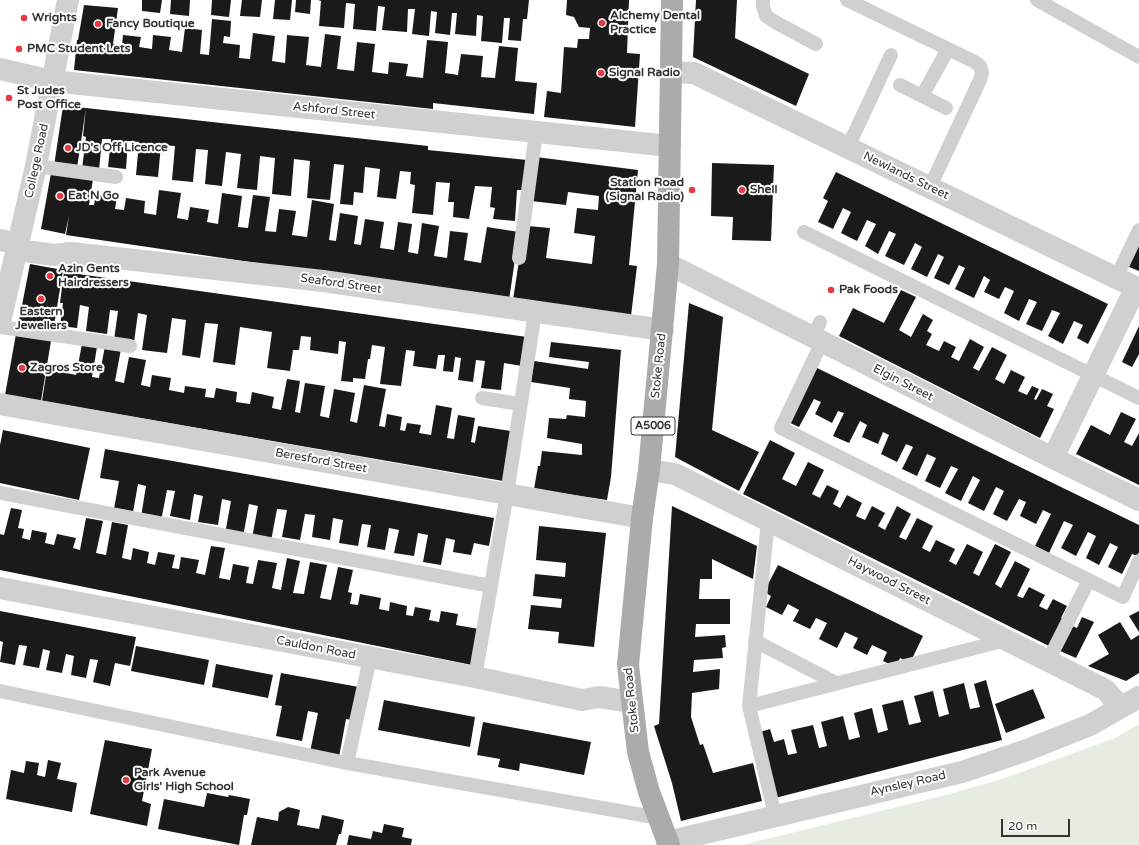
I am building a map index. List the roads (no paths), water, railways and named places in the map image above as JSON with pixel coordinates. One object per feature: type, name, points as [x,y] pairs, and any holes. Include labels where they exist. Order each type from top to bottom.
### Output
[{"type":"main road","name":"Stoke Road","points":[[668,843],[649,792],[638,752],[628,665],[642,518],[649,470],[663,330],[668,264],[672,0]]},
{"type":"street","name":"College Road","points":[[0,322],[12,245],[36,166],[68,0]]},
{"type":"street","name":"Ashford Street","points":[[0,69],[52,81],[670,146]]},
{"type":"street","name":"Newlands Street","points":[[671,72],[694,73],[1138,288]]},
{"type":"street","name":"Seaford Street","points":[[12,245],[54,255],[70,253],[323,281],[663,330]]},
{"type":"street","name":"Elgin Street","points":[[668,264],[818,334],[1053,458],[1139,500]]},
{"type":"street","points":[[1053,458],[1138,288]]},
{"type":"street","name":"Beresford Street","points":[[0,404],[642,518]]},
{"type":"street","name":"Haywood Street","points":[[649,470],[675,474],[1106,690],[1120,708]]},
{"type":"street","name":"Cauldon Road","points":[[0,588],[475,677],[582,700],[599,697],[632,702]]},
{"type":"street","name":"Aynsley Road","points":[[668,843],[775,815],[962,772],[1027,750],[1090,724],[1139,696]]},
{"type":"lane","points":[[763,0],[766,16],[816,44]]},
{"type":"lane","points":[[847,0],[975,62],[980,66],[982,73],[980,80],[930,187]]},
{"type":"lane","points":[[1037,0],[1139,57]]},
{"type":"lane","points":[[922,96],[948,49]]},
{"type":"lane","points":[[848,147],[891,55]]},
{"type":"lane","points":[[900,85],[946,108]]},
{"type":"lane","points":[[519,258],[536,132]]},
{"type":"lane","points":[[36,166],[116,177]]},
{"type":"lane","points":[[1116,278],[1139,230]]},
{"type":"lane","points":[[804,232],[1139,398]]},
{"type":"lane","points":[[475,677],[507,494],[535,312]]},
{"type":"lane","points":[[0,327],[130,346]]},
{"type":"lane","points":[[818,334],[781,428],[1123,597],[1139,561]]},
{"type":"lane","points":[[482,398],[520,404]]},
{"type":"lane","points":[[0,493],[491,586]]},
{"type":"lane","points":[[768,521],[749,706],[775,815]]},
{"type":"lane","points":[[1048,661],[1089,580]]},
{"type":"lane","points":[[749,706],[1006,640]]},
{"type":"lane","points":[[756,641],[836,683]]},
{"type":"lane","points":[[347,763],[370,658]]},
{"type":"lane","points":[[0,691],[347,763],[659,818]]},
{"type":"place","name":"Wrights","points":[[24,18]]},
{"type":"place","name":"Alchemy Dental Practice","points":[[602,23]]},
{"type":"place","name":"Fancy Boutique","points":[[98,24]]},
{"type":"place","name":"PMC Student Lets","points":[[19,49]]},
{"type":"place","name":"Signal Radio","points":[[601,73]]},
{"type":"place","name":"St Judes Post Office","points":[[9,98]]},
{"type":"place","name":"JD's Off Licence","points":[[68,148]]},
{"type":"place","name":"Station Road (Signal Radio)","points":[[692,190]]},
{"type":"place","name":"Shell","points":[[742,190]]},
{"type":"place","name":"Eat N Go","points":[[60,196]]},
{"type":"place","name":"Azin Gents Hairdressers","points":[[50,276]]},
{"type":"place","name":"Pak Foods","points":[[831,290]]},
{"type":"place","name":"Eastern Jewellers","points":[[41,299]]},
{"type":"place","name":"Zagros Store","points":[[22,368]]},
{"type":"place","name":"Park Avenue Girls' High School","points":[[126,780]]}]
